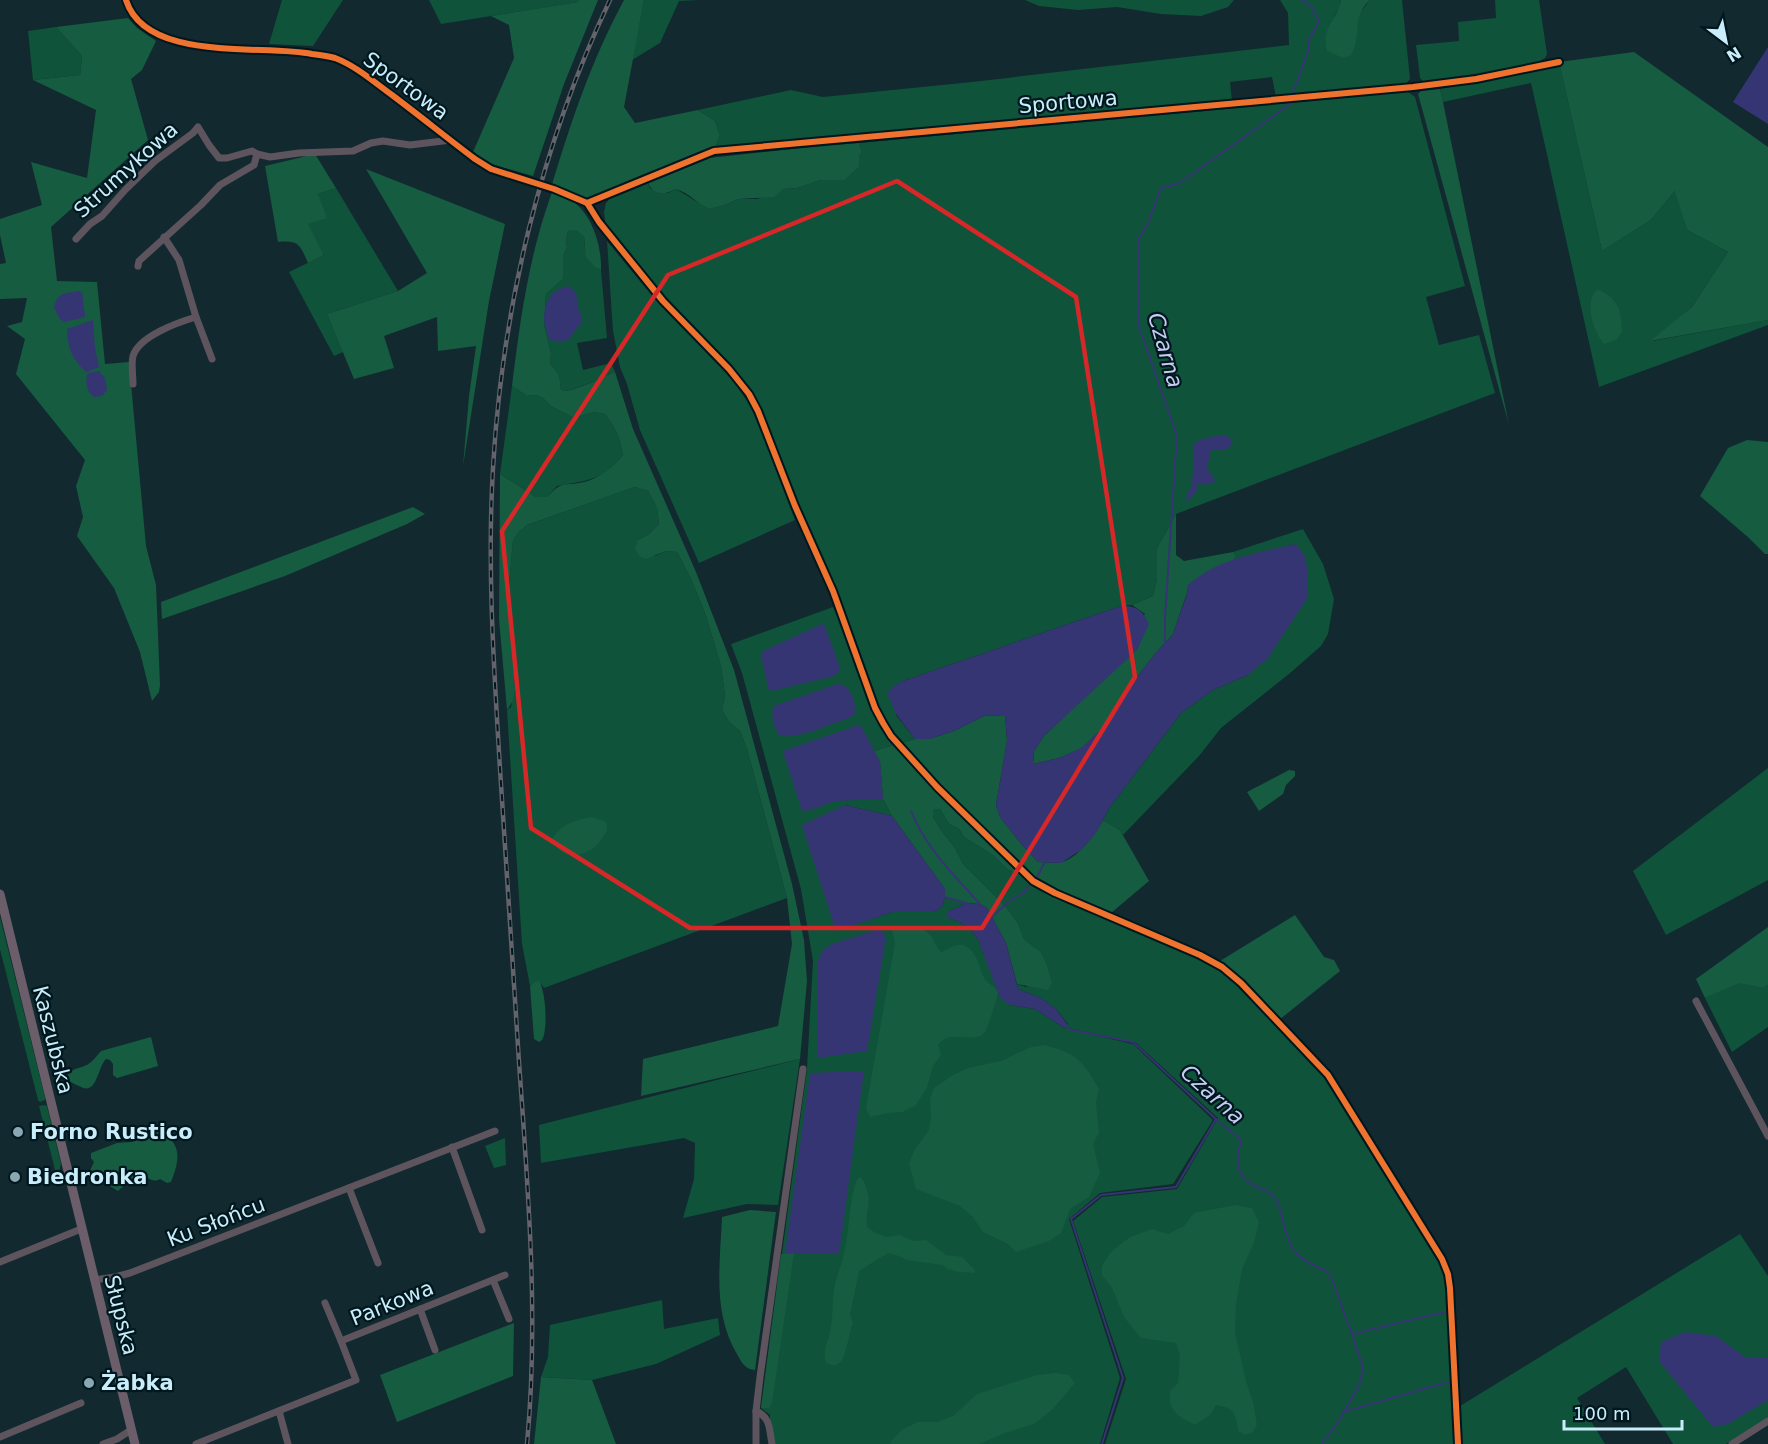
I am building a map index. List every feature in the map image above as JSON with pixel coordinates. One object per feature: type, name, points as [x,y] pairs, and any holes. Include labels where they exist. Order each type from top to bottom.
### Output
[{"type":"main road","name":"Kaszubska","points":[[0,894],[81,1229]]},
{"type":"main road","name":"Słupska","points":[[81,1229],[135,1444]]},
{"type":"street","name":"Sportowa","points":[[126,0],[131,12],[144,25],[174,40],[216,48],[309,53],[334,58],[351,66],[491,169],[529,182]]},
{"type":"street","name":"Sportowa","points":[[587,203],[714,152],[1413,87],[1476,79],[1559,62]]},
{"type":"street","name":"Strumykowa","points":[[76,239],[90,224],[102,216],[124,190],[155,161],[193,133],[198,126],[219,158],[252,151],[257,154]]},
{"type":"street","points":[[138,266],[139,261],[201,205],[219,185],[254,165],[257,154],[270,157],[299,153],[353,151],[371,143],[384,141],[410,145],[451,140]]},
{"type":"street","points":[[555,189],[587,203],[599,222],[663,301],[729,369],[753,403],[833,591],[875,708],[891,736],[937,787],[1033,881],[1055,893],[1200,955],[1222,967],[1241,983],[1328,1074],[1442,1259],[1448,1274],[1458,1444]]},
{"type":"street","points":[[165,237],[179,260],[196,317],[212,359]]},
{"type":"street","points":[[133,384],[132,363],[136,351],[161,331],[196,317]]},
{"type":"street","points":[[1696,1001],[1768,1136]]},
{"type":"street","points":[[756,1444],[756,1411],[765,1333],[803,1069]]},
{"type":"street","name":"Ku Słońcu","points":[[94,1280],[130,1273],[495,1131]]},
{"type":"street","points":[[452,1147],[482,1230]]},
{"type":"street","points":[[349,1188],[378,1263]]},
{"type":"street","points":[[0,1262],[81,1229]]},
{"type":"street","name":"Parkowa","points":[[197,1444],[356,1380],[341,1341],[505,1275]]},
{"type":"street","points":[[493,1280],[509,1319]]},
{"type":"street","points":[[325,1303],[341,1341]]},
{"type":"street","points":[[420,1310],[435,1350]]},
{"type":"street","points":[[0,1437],[81,1403]]},
{"type":"street","points":[[279,1411],[288,1444]]},
{"type":"street","points":[[756,1411],[768,1420],[772,1444]]},
{"type":"street","points":[[1732,1444],[1768,1421]]},
{"type":"street","points":[[103,1444],[131,1430]]},
{"type":"highlighted area","points":[[897,181],[1076,297],[1135,677],[982,928],[690,928],[531,828],[502,531],[668,275]]},
{"type":"green space","points":[[282,0],[343,0],[313,46],[269,44]]},
{"type":"green space","points":[[429,0],[579,0],[579,2],[441,24]]},
{"type":"green space","points":[[579,0],[598,0],[564,84],[533,176],[491,164],[473,152],[514,58],[509,25],[491,16]]},
{"type":"green space","points":[[624,0],[644,0],[624,107],[635,123],[698,110],[715,121],[720,135],[714,151],[587,203],[551,188],[583,92],[612,22]]},
{"type":"green space","points":[[644,0],[700,0],[679,1],[660,43],[632,60]]},
{"type":"green space","points":[[1025,0],[1234,0],[1228,7],[1201,16],[1161,14],[1117,7],[1078,10],[1039,6]]},
{"type":"green space","points":[[1280,0],[1341,0],[1334,17],[1357,26],[1359,14],[1370,0],[1402,0],[1410,79],[1405,85],[1276,97],[1272,77],[1230,82],[1232,101],[714,151],[720,135],[715,121],[698,110],[791,90],[823,97],[1289,45],[1288,13]]},
{"type":"green space","points":[[1341,0],[1370,0],[1361,13],[1351,55],[1343,58],[1327,51],[1326,43],[1328,30]]},
{"type":"green space","points":[[1495,0],[1539,0],[1547,54],[1545,58],[1538,62],[1463,77],[1424,82],[1420,78],[1416,45],[1459,41],[1458,22],[1496,18]]},
{"type":"green space","points":[[128,18],[137,28],[156,41],[142,70],[131,79],[148,140],[51,227],[57,281],[97,282],[105,364],[129,362],[146,546],[156,585],[160,685],[159,692],[152,701],[140,652],[114,588],[77,536],[83,517],[76,486],[85,460],[16,374],[25,339],[7,326],[22,322],[27,298],[0,299],[0,264],[6,263],[0,235],[0,219],[42,205],[31,162],[87,178],[96,110],[33,80],[80,75],[82,56],[56,27]]},
{"type":"green space","points":[[56,27],[82,56],[80,75],[33,80],[28,31]]},
{"type":"green space","points":[[1634,52],[1768,147],[1768,320],[1650,341],[1692,307],[1728,252],[1687,230],[1675,191],[1651,220],[1602,251],[1559,62]]},
{"type":"green space","points":[[1560,66],[1602,251],[1651,220],[1676,190],[1687,230],[1728,252],[1692,307],[1652,341],[1768,320],[1768,325],[1599,387],[1531,83],[1443,102],[1440,89]]},
{"type":"green space","points":[[1440,89],[1509,425],[1418,94],[1421,91]]},
{"type":"green space","points":[[1408,92],[1415,97],[1465,286],[1426,297],[1439,345],[1479,335],[1495,393],[1176,514],[1157,548],[1157,579],[1153,596],[900,682],[896,715],[915,739],[901,743],[893,735],[874,700],[851,632],[755,399],[730,364],[663,297],[606,228],[604,212],[606,203],[611,197],[647,182],[650,188],[668,193],[676,189],[709,209],[738,199],[757,199],[783,189],[797,188],[821,180],[845,180],[859,167],[859,157],[862,152],[859,143]]},
{"type":"green space","points":[[859,143],[862,152],[859,157],[859,167],[845,180],[821,180],[797,188],[783,189],[774,197],[738,199],[709,209],[681,191],[676,189],[660,193],[653,190],[647,182],[709,158]]},
{"type":"green space","points":[[315,154],[336,188],[318,194],[327,218],[308,224],[324,255],[308,263],[298,245],[278,242],[265,166]]},
{"type":"green space","points":[[366,169],[505,224],[489,301],[463,466],[476,346],[438,351],[437,317],[384,336],[394,368],[354,379],[327,314],[398,291],[427,273]]},
{"type":"green space","points":[[336,188],[398,291],[327,314],[343,352],[334,356],[289,272],[324,255],[307,224],[318,194]]},
{"type":"green space","points":[[552,192],[567,198],[584,212],[597,240],[601,270],[586,257],[584,237],[577,230],[568,231],[567,248],[563,256],[563,279],[546,294],[544,324],[551,353],[550,364],[558,374],[560,388],[564,391],[615,372],[633,429],[696,572],[734,670],[792,884],[804,940],[807,981],[800,1059],[641,1096],[643,1059],[778,1026],[792,944],[787,898],[747,749],[740,731],[729,722],[722,710],[725,695],[721,666],[705,613],[677,552],[666,551],[646,559],[639,556],[635,548],[638,540],[649,534],[659,524],[657,508],[648,491],[635,487],[527,525],[518,533],[513,541],[509,585],[515,690],[513,701],[507,710],[499,619],[500,474],[536,497],[547,497],[561,486],[584,482],[601,475],[623,455],[617,433],[605,414],[594,412],[574,418],[551,406],[543,398],[536,395],[527,396],[512,386],[531,264]]},
{"type":"green space","points":[[577,229],[584,237],[586,252],[590,260],[601,270],[607,338],[577,343],[583,370],[611,363],[615,372],[564,391],[560,388],[558,374],[550,364],[551,353],[544,324],[546,294],[563,279],[563,256],[567,248],[568,231]]},
{"type":"green space","points":[[607,241],[650,293],[731,377],[749,404],[765,439],[795,520],[699,563],[640,430],[620,367],[613,331]]},
{"type":"green space","points":[[1598,289],[1615,301],[1620,311],[1622,324],[1622,332],[1616,340],[1604,344],[1596,332],[1590,308]]},
{"type":"green space","points":[[512,386],[527,396],[536,395],[543,398],[551,406],[574,418],[594,412],[605,414],[617,433],[623,455],[601,475],[557,486],[547,497],[536,497],[500,474]]},
{"type":"green space","points":[[1747,440],[1768,442],[1768,554],[1765,554],[1700,496],[1728,448]]},
{"type":"green space","points":[[635,487],[648,491],[657,508],[659,524],[649,534],[638,540],[655,556],[666,551],[677,552],[705,613],[721,666],[725,695],[722,710],[729,722],[740,731],[747,749],[787,898],[544,988],[534,982],[530,986],[522,944],[507,710],[511,707],[515,690],[509,585],[513,541],[527,525]]},
{"type":"green space","points":[[413,507],[425,514],[407,524],[285,576],[162,619],[161,602]]},
{"type":"green space","points":[[1176,514],[1176,555],[1184,561],[1233,552],[1236,555],[1234,560],[1188,585],[1173,634],[1126,692],[1108,723],[1082,748],[1059,758],[1033,764],[1034,751],[1044,736],[1062,719],[1145,614],[1132,605],[1153,596],[1157,579],[1157,548]]},
{"type":"green space","points":[[1303,529],[1323,564],[1334,599],[1328,634],[1321,646],[1221,728],[1199,756],[1123,835],[1120,830],[1103,820],[1110,807],[1181,713],[1213,690],[1248,675],[1296,544],[1234,560],[1236,555],[1233,552]]},
{"type":"green space","points":[[833,607],[844,630],[877,720],[895,745],[874,751],[880,762],[883,799],[892,816],[845,805],[836,930],[893,912],[934,912],[942,907],[945,897],[967,903],[949,911],[947,915],[970,929],[978,939],[998,993],[1010,1005],[1035,1009],[1066,1029],[1068,1024],[1056,1009],[1041,998],[1018,989],[1017,984],[1026,987],[1048,973],[1046,962],[1041,952],[1024,939],[1018,923],[1007,908],[964,865],[933,817],[935,809],[940,809],[949,824],[959,829],[964,837],[994,856],[1007,869],[1045,895],[1072,903],[1220,969],[1240,985],[1328,1081],[1441,1266],[1447,1290],[1454,1444],[1105,1444],[1126,1379],[1073,1221],[1102,1197],[1177,1189],[1218,1118],[1135,1042],[1068,1027],[1072,1030],[1133,1044],[1213,1120],[1173,1184],[1100,1193],[1069,1219],[1120,1378],[1100,1444],[774,1444],[770,1415],[761,1408],[807,1069],[813,961],[801,889],[742,673],[731,644]]},
{"type":"green space","points":[[1005,715],[1007,741],[996,805],[1000,817],[1023,846],[1038,862],[1065,861],[1072,858],[1084,846],[1103,820],[1120,830],[1149,881],[1111,913],[1084,902],[1072,903],[1056,900],[1007,869],[994,856],[964,837],[959,829],[949,824],[940,809],[935,809],[933,817],[964,865],[1007,908],[1018,923],[1024,939],[1041,952],[1052,983],[1048,990],[1017,984],[1006,943],[987,908],[980,904],[945,897],[945,889],[892,816],[883,799],[880,762],[874,751],[915,739],[929,739],[954,731],[984,716]]},
{"type":"green space","points":[[1768,768],[1768,880],[1666,935],[1633,871]]},
{"type":"green space","points":[[1289,770],[1295,771],[1295,776],[1286,785],[1283,794],[1259,811],[1247,792]]},
{"type":"green space","points":[[592,817],[606,822],[607,831],[592,849],[574,855],[559,850],[552,839],[564,826]]},
{"type":"green space","points":[[1295,915],[1324,957],[1334,960],[1340,971],[1279,1020],[1220,961]]},
{"type":"green space","points":[[0,917],[45,1097],[45,1100],[40,1102],[0,949]]},
{"type":"green space","points":[[895,926],[926,931],[941,952],[957,945],[968,947],[975,955],[985,979],[998,992],[985,1032],[975,1037],[949,1037],[938,1045],[941,1055],[933,1066],[927,1088],[915,1106],[902,1112],[870,1117],[866,1108],[895,943],[892,930]]},
{"type":"green space","points":[[1768,927],[1768,985],[1763,988],[1739,983],[1705,998],[1696,979]]},
{"type":"green space","points":[[539,981],[545,1002],[546,1020],[544,1035],[539,1042],[534,1039],[530,986]]},
{"type":"green space","points":[[1739,982],[1763,988],[1768,985],[1768,1027],[1732,1052],[1705,998]]},
{"type":"green space","points":[[151,1037],[158,1066],[117,1078],[113,1075],[113,1064],[106,1059],[90,1088],[79,1086],[66,1078],[75,1069],[91,1062],[101,1051]]},
{"type":"green space","points":[[1045,1045],[1072,1055],[1084,1065],[1099,1089],[1096,1102],[1099,1133],[1093,1144],[1100,1173],[1089,1197],[1070,1209],[1061,1233],[1049,1241],[1016,1252],[1008,1244],[983,1232],[973,1217],[960,1206],[916,1189],[909,1164],[914,1151],[929,1130],[930,1099],[934,1088],[968,1068],[1001,1061],[1031,1047]]},
{"type":"green space","points":[[800,1059],[778,1205],[747,1204],[683,1218],[694,1179],[695,1143],[684,1138],[541,1163],[539,1125]]},
{"type":"green space","points":[[39,1106],[47,1106],[61,1164],[56,1174]]},
{"type":"green space","points":[[157,1130],[171,1140],[177,1152],[171,1182],[153,1180],[143,1176],[130,1180],[118,1191],[105,1183],[95,1183],[89,1180],[88,1175],[94,1162],[91,1153],[117,1143],[132,1142]]},
{"type":"green space","points":[[505,1138],[506,1165],[494,1168],[485,1146]]},
{"type":"green space","points":[[861,1177],[869,1197],[867,1227],[886,1237],[900,1235],[913,1241],[926,1240],[946,1255],[962,1257],[975,1270],[974,1273],[959,1272],[942,1265],[907,1260],[888,1253],[859,1271],[850,1315],[853,1323],[847,1347],[841,1362],[834,1366],[826,1363],[825,1349],[831,1327],[834,1289],[846,1244],[852,1197],[857,1179]]},
{"type":"green space","points":[[1235,1205],[1252,1208],[1259,1222],[1253,1245],[1242,1269],[1236,1305],[1235,1333],[1257,1425],[1252,1433],[1245,1435],[1238,1431],[1233,1412],[1222,1406],[1216,1405],[1210,1415],[1195,1425],[1175,1412],[1171,1404],[1170,1391],[1178,1383],[1180,1356],[1176,1343],[1141,1338],[1124,1317],[1112,1288],[1102,1275],[1102,1266],[1111,1252],[1130,1237],[1152,1229],[1168,1234],[1184,1226],[1194,1213]]},
{"type":"green space","points":[[750,1210],[776,1212],[755,1370],[742,1363],[730,1340],[721,1306],[719,1271],[722,1217]]},
{"type":"green space","points":[[1740,1234],[1768,1276],[1768,1417],[1726,1444],[1673,1444],[1626,1367],[1577,1398],[1605,1444],[1462,1444],[1460,1406]]},
{"type":"green space","points":[[794,1253],[772,1403],[769,1408],[761,1408],[781,1254]]},
{"type":"green space","points":[[662,1300],[664,1329],[718,1318],[720,1335],[656,1364],[592,1380],[541,1377],[548,1357],[550,1325]]},
{"type":"green space","points":[[514,1323],[513,1376],[397,1422],[380,1375]]},
{"type":"green space","points":[[1056,1373],[1069,1375],[1075,1383],[1052,1410],[1034,1424],[979,1444],[890,1444],[903,1429],[918,1422],[937,1422],[953,1416],[977,1394],[1037,1375]]},
{"type":"green space","points":[[541,1377],[592,1380],[616,1444],[534,1444]]},
{"type":"shaded area","points":[[1768,47],[1768,124],[1733,102]]},
{"type":"shaded area","points":[[568,286],[577,296],[582,323],[566,340],[549,340],[544,318],[546,305],[556,291]]},
{"type":"shaded area","points":[[82,292],[85,317],[64,322],[59,318],[54,307],[57,299],[62,294]]},
{"type":"shaded area","points":[[93,320],[99,367],[86,372],[71,352],[67,329]]},
{"type":"shaded area","points":[[99,371],[105,378],[107,390],[102,396],[94,397],[86,383],[87,376],[88,373]]},
{"type":"shaded area","points":[[1224,435],[1233,443],[1225,450],[1211,450],[1207,469],[1215,481],[1209,484],[1198,484],[1197,490],[1186,503],[1187,494],[1193,484],[1191,480],[1194,471],[1193,444]]},
{"type":"shaded area","points":[[1296,544],[1305,556],[1308,597],[1268,658],[1248,675],[1213,690],[1181,713],[1110,807],[1094,836],[1081,850],[1061,863],[1038,862],[1000,817],[996,805],[1007,741],[1005,715],[984,716],[954,731],[929,739],[915,739],[896,714],[887,692],[900,682],[1121,606],[1138,609],[1149,624],[1137,650],[1044,736],[1034,751],[1033,764],[1059,758],[1081,748],[1108,723],[1126,692],[1173,634],[1188,585],[1199,576],[1225,563]]},
{"type":"shaded area","points":[[822,624],[825,626],[840,668],[838,673],[834,676],[771,691],[768,688],[761,654],[765,650]]},
{"type":"shaded area","points":[[838,684],[846,687],[852,695],[855,714],[806,733],[780,736],[773,722],[774,706]]},
{"type":"shaded area","points":[[861,726],[880,762],[883,799],[835,801],[802,811],[783,751]]},
{"type":"shaded area","points":[[845,805],[892,816],[945,889],[942,907],[934,912],[893,912],[836,931],[802,825]]},
{"type":"shaded area","points":[[967,903],[980,904],[987,908],[1006,943],[1018,989],[1041,998],[1056,1009],[1068,1025],[1066,1029],[1035,1009],[1010,1005],[1000,998],[978,939],[970,929],[946,915],[949,911]]},
{"type":"shaded area","points":[[876,930],[882,931],[886,937],[867,1051],[817,1058],[818,961],[822,951],[832,944]]},
{"type":"shaded area","points":[[864,1071],[839,1254],[785,1253],[810,1073]]},
{"type":"shaded area","points":[[1685,1332],[1716,1336],[1745,1357],[1768,1357],[1768,1400],[1728,1424],[1713,1427],[1659,1361],[1661,1342]]},
{"type":"waterway","name":"Czarna","points":[[1293,92],[1308,52],[1309,40],[1319,21],[1311,6],[1302,0]]},
{"type":"waterway","name":"Czarna","points":[[1165,643],[1177,436],[1138,324],[1138,240],[1148,223],[1161,188],[1180,183],[1290,104]]},
{"type":"waterway","name":"Czarna","points":[[911,811],[932,849],[980,904]]},
{"type":"waterway","name":"Czarna","points":[[1037,877],[1045,862]]},
{"type":"waterway","name":"Czarna","points":[[992,917],[1031,884]]},
{"type":"waterway","points":[[945,897],[967,903]]},
{"type":"waterway","name":"Czarna","points":[[1067,1027],[1072,1030],[1133,1042],[1241,1140],[1238,1168],[1244,1179],[1273,1196],[1280,1209],[1289,1241],[1298,1255],[1330,1274],[1352,1334],[1362,1365],[1362,1373],[1359,1385],[1337,1424],[1322,1444]]},
{"type":"waterway","points":[[1102,1444],[1123,1378],[1071,1219],[1101,1195],[1176,1187],[1216,1119]]},
{"type":"waterway","points":[[1352,1334],[1444,1312]]},
{"type":"waterway","points":[[1343,1412],[1448,1382]]},
{"type":"tunnel","points":[[529,182],[554,189]]},
{"type":"railway","points":[[527,1444],[532,1349],[531,1253],[494,656],[491,581],[493,468],[505,348],[529,228],[564,112],[610,0]]},
{"type":"cycle path","points":[[126,0],[138,20],[156,34],[180,42],[208,47],[290,51],[327,56],[343,61],[491,169],[554,189],[587,203],[599,222],[663,301],[729,369],[749,394],[833,591],[875,708],[891,736],[937,787],[1033,881],[1055,893],[1200,955],[1222,967],[1241,983],[1328,1075],[1442,1259],[1448,1274],[1458,1444]]},
{"type":"cycle path","points":[[587,203],[714,151],[1413,87],[1476,79],[1559,62]]},
{"type":"place","name":"Forno Rustico","points":[[18,1132]]},
{"type":"place","name":"Biedronka","points":[[15,1177]]},
{"type":"place","name":"Żabka","points":[[89,1383]]}]
